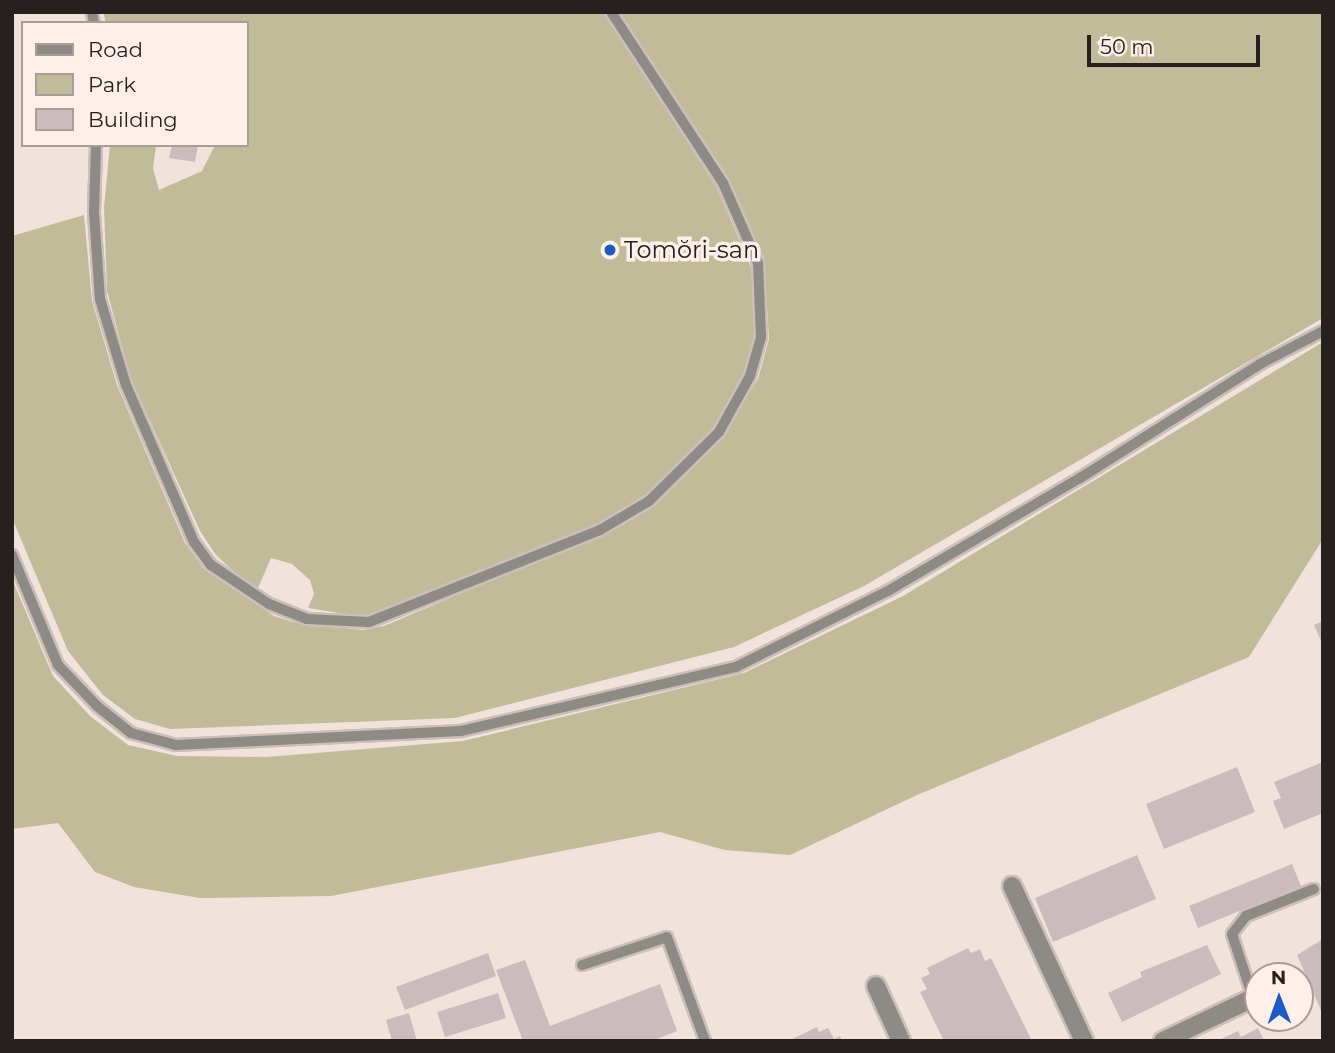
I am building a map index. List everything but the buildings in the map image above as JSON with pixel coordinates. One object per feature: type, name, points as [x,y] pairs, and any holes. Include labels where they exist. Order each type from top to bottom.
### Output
[{"type":"street","points":[[1012,886],[1084,1041]]},
{"type":"street","points":[[876,986],[901,1041]]},
{"type":"street","points":[[1163,1041],[1244,1002]]},
{"type":"lane","points":[[96,147],[94,213],[100,299],[126,385],[194,542],[211,565],[269,604],[307,620],[369,622],[600,530],[649,500],[719,432],[750,376],[761,337],[758,262],[723,183],[611,12]]},
{"type":"lane","points":[[12,555],[58,665],[97,706],[131,733],[176,745],[461,731],[736,667],[888,591],[1080,478],[1261,363],[1323,331]]},
{"type":"lane","points":[[1244,971],[1232,934],[1246,916],[1314,889]]},
{"type":"lane","points":[[582,965],[667,937],[705,1041]]},
{"type":"green space","points":[[103,12],[605,12],[717,188],[752,270],[757,308],[753,341],[742,380],[709,434],[644,498],[589,530],[392,610],[357,616],[308,608],[314,594],[310,580],[292,564],[271,558],[258,588],[248,585],[216,555],[200,531],[131,379],[107,291],[104,208],[110,147],[156,147],[153,168],[159,190],[202,171],[214,147],[248,147],[248,21],[105,21]]},
{"type":"green space","points":[[619,12],[1323,12],[1323,318],[864,586],[734,647],[455,718],[170,729],[135,719],[103,695],[68,651],[12,518],[12,236],[84,215],[92,301],[117,385],[185,543],[203,568],[274,616],[296,623],[363,630],[384,626],[601,534],[722,435],[758,379],[769,339],[764,258],[730,184]]},
{"type":"green space","points":[[1323,342],[1323,539],[1249,657],[917,795],[790,855],[725,850],[660,832],[331,896],[200,898],[134,887],[95,872],[58,823],[12,829],[12,579],[53,676],[90,716],[128,745],[177,756],[267,757],[463,741],[744,673],[903,596]]},
{"type":"place","name":"Tomŏri-san","points":[[610,250]]}]
